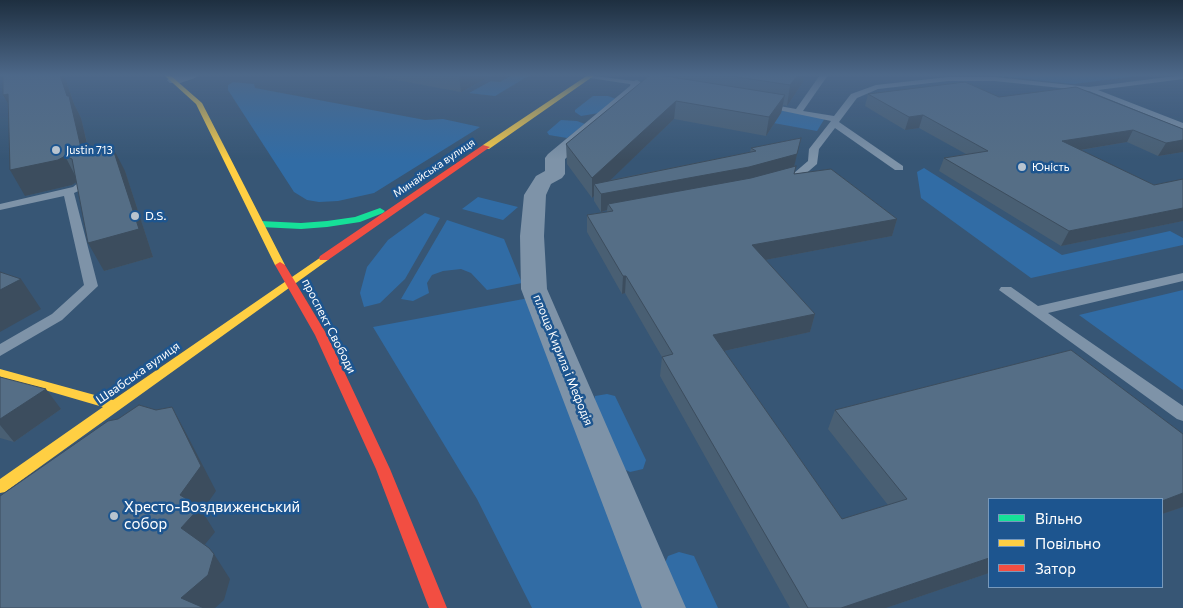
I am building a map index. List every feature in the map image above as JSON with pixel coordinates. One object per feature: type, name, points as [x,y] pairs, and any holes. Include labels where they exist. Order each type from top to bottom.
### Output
[{"type":"main road","name":"проспект Свободи","points":[[199,103],[260,224],[321,335],[383,469],[438,608]]},
{"type":"main road","name":"Минайська вулиця","points":[[290,281],[550,103]]},
{"type":"main road","points":[[260,224],[301,226],[356,220],[409,200]]},
{"type":"main road","name":"Швабська вулиця","points":[[0,486],[290,281]]},
{"type":"main road","points":[[0,373],[115,406]]},
{"type":"street","name":"площа Кирила і Мефодія","points":[[618,103],[555,158],[555,174],[543,180],[535,195],[532,236],[534,289],[664,608]]},
{"type":"lane","points":[[752,103],[836,121],[899,168]]},
{"type":"lane","points":[[798,112],[804,103]]},
{"type":"lane","points":[[773,182],[798,175],[813,162],[814,149],[849,103]]},
{"type":"lane","points":[[1126,103],[1183,126]]},
{"type":"lane","points":[[0,207],[73,188],[91,286],[58,317],[0,351]]},
{"type":"lane","points":[[1036,311],[1183,277]]},
{"type":"lane","points":[[1006,290],[1183,415]]},
{"type":"shaded area","points":[[237,103],[337,103],[425,120],[443,119],[480,127],[374,193],[338,201],[319,202],[307,200],[294,192]]},
{"type":"shaded area","points":[[584,103],[611,103],[599,113],[581,116],[575,110]]},
{"type":"shaded area","points":[[667,103],[740,103],[825,118],[817,131]]},
{"type":"shaded area","points":[[561,120],[577,121],[585,124],[567,138],[549,135],[547,132]]},
{"type":"shaded area","points":[[924,168],[1062,255],[1170,231],[1183,238],[1183,245],[1031,278],[921,198],[917,172]]},
{"type":"shaded area","points":[[478,197],[518,207],[503,220],[462,209]]},
{"type":"shaded area","points":[[425,213],[440,218],[405,279],[380,303],[364,307],[360,293],[367,267],[388,240]]},
{"type":"shaded area","points":[[447,220],[504,239],[522,283],[487,290],[471,273],[461,269],[443,271],[432,275],[427,283],[429,293],[413,301],[401,299]]},
{"type":"shaded area","points":[[1183,290],[1183,390],[1079,315]]},
{"type":"shaded area","points":[[529,298],[648,608],[532,608],[477,499],[373,327]]},
{"type":"shaded area","points":[[607,394],[615,396],[646,460],[643,469],[630,472],[622,468],[595,407],[595,396]]},
{"type":"shaded area","points":[[679,552],[694,556],[718,608],[684,608],[665,563],[668,556]]},
{"type":"building","points":[[8,103],[71,103],[82,152],[112,146],[139,229],[88,243],[72,159],[65,156],[58,160],[10,170]]},
{"type":"building","points":[[615,103],[673,103],[592,178],[566,144]]},
{"type":"building","points":[[690,103],[779,103],[769,117]]},
{"type":"building","name":"Юність","points":[[885,103],[1118,103],[1183,129],[1183,140],[1166,143],[1133,130],[1062,141],[1154,185],[1183,179],[1183,208],[1069,231],[944,158],[988,151],[923,115],[909,117]]},
{"type":"building","points":[[801,138],[797,154],[749,167],[601,194],[594,184],[756,151],[751,148]]},
{"type":"building","points":[[796,166],[794,174],[831,169],[897,219],[752,245],[815,314],[713,335],[842,519],[907,499],[835,410],[1071,350],[1183,434],[1183,493],[1163,501],[1163,498],[988,498],[988,558],[841,608],[808,608],[662,357],[673,354],[587,215],[613,211],[608,204],[751,178]]},
{"type":"building","points":[[0,272],[21,279],[0,290]]},
{"type":"building","points":[[0,377],[46,389],[0,419]]},
{"type":"building","name":"Хресто-Воздвиженський собор","points":[[139,405],[156,410],[172,407],[201,466],[180,495],[200,507],[181,528],[209,548],[214,554],[208,575],[181,598],[204,608],[0,608],[0,496],[108,421],[118,419]]},
{"type":"traffic: fast","points":[[260,224],[301,226],[327,224],[357,220],[380,211]]},
{"type":"traffic: slow","points":[[199,103],[280,265]]},
{"type":"traffic: slow","points":[[486,147],[550,103]]},
{"type":"traffic: slow","points":[[0,487],[324,258]]},
{"type":"traffic: slow","points":[[0,373],[115,406]]},
{"type":"traffic: jam","points":[[324,258],[486,147]]},
{"type":"traffic: jam","points":[[280,265],[321,335],[383,469],[438,608]]},
{"type":"place","name":"Justin 713","points":[[56,150]]},
{"type":"place","name":"Юність","points":[[1022,167]]},
{"type":"place","name":"D.S.","points":[[135,216]]},
{"type":"place","name":"Хресто-Воздвиженський собор","points":[[114,516]]}]
